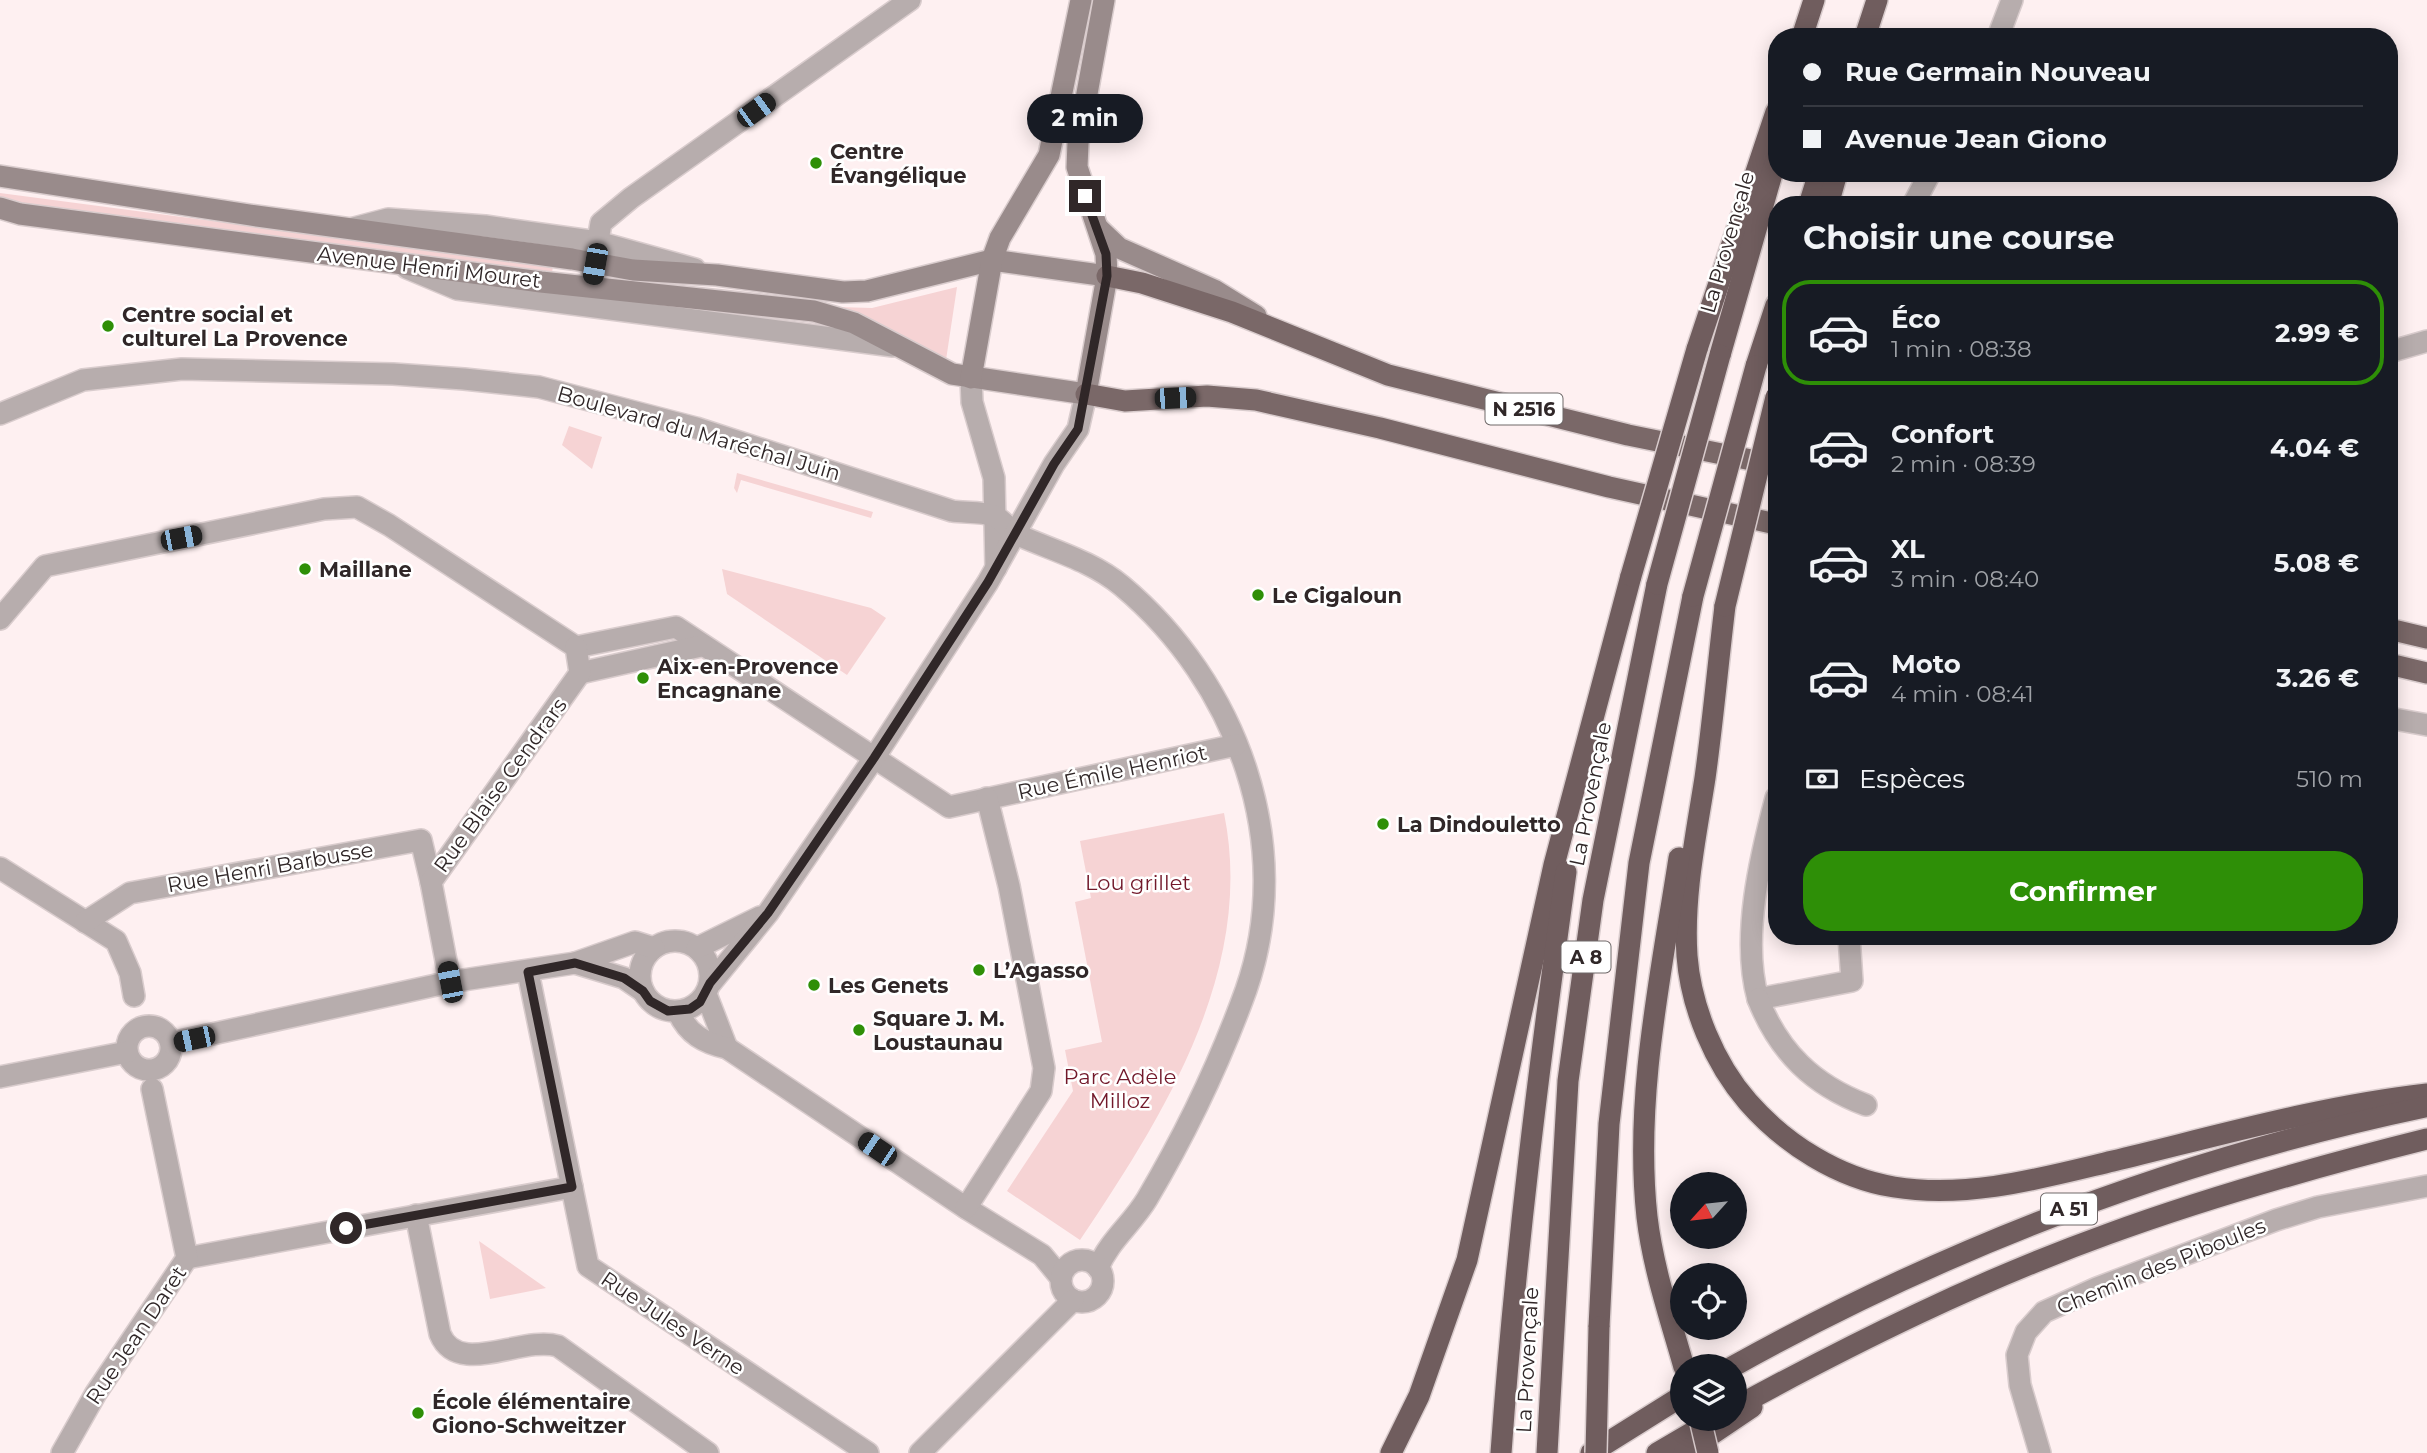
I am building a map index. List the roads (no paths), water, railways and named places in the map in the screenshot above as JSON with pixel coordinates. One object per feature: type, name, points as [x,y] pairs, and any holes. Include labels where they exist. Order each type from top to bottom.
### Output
[{"type":"highway","points":[[1805,28],[1814,0]]},
{"type":"highway","points":[[1815,28],[1823,0]]},
{"type":"highway","points":[[1868,28],[1877,0]]},
{"type":"highway","points":[[1876,28],[1884,0]]},
{"type":"highway","points":[[1391,1453],[1419,1396],[1467,1260],[1554,865],[1631,576],[1697,349],[1768,136]]},
{"type":"highway","name":"La Provençale","points":[[1547,1453],[1568,1081],[1593,900],[1657,584],[1770,182]]},
{"type":"highway","name":"N 2516","points":[[1107,276],[1142,283],[1219,308],[1388,375],[1628,435],[1768,463]]},
{"type":"highway","name":"A 8","points":[[1594,1453],[1609,1124],[1639,863],[1693,596],[1768,329]]},
{"type":"highway","name":"N 2516","points":[[1086,394],[1125,401],[1207,397],[1256,400],[1380,428],[1609,487],[1768,522]]},
{"type":"highway","points":[[1680,1354],[1647,1219],[1644,1178],[1647,1100],[1659,987],[1693,759],[1725,606],[1768,430]]},
{"type":"highway","points":[[1501,1453],[1528,1142],[1566,871],[1631,576]]},
{"type":"highway","points":[[1725,606],[1689,881],[1687,955],[1699,1011],[1716,1053],[1742,1095],[1780,1134],[1807,1153],[1865,1181],[1927,1191],[1968,1189],[2040,1179],[2269,1124],[2427,1094]]},
{"type":"highway","points":[[2398,631],[2427,638]]},
{"type":"highway","points":[[2398,666],[2427,673]]},
{"type":"highway","name":"A 51","points":[[1747,1360],[1940,1263],[2051,1216],[2169,1174],[2360,1121],[2427,1107]]},
{"type":"highway","name":"A 51","points":[[1747,1401],[1822,1360],[1981,1285],[2106,1234],[2228,1193],[2427,1139]]},
{"type":"highway","points":[[1684,1453],[1822,1360]]},
{"type":"highway","points":[[1594,1453],[1670,1404]]},
{"type":"highway","points":[[1657,1453],[1694,1431]]},
{"type":"highway","points":[[1703,1431],[1708,1453]]},
{"type":"main road","points":[[971,378],[992,260],[1000,238],[1049,155],[1081,0]]},
{"type":"main road","points":[[1086,394],[1107,276],[1106,254],[1077,167],[1078,143],[1104,0]]},
{"type":"main road","name":"Avenue Henri Mouret","points":[[0,176],[633,270],[717,275],[843,292],[867,291],[992,260]]},
{"type":"main road","name":"Avenue Henri Mouret","points":[[0,208],[20,215],[590,288],[814,311],[853,323],[893,346],[949,369],[953,374],[1086,394]]},
{"type":"main road","name":"N 2516","points":[[1098,227],[1119,248],[1215,291],[1278,332]]},
{"type":"main road","points":[[992,260],[1107,276]]},
{"type":"street","points":[[590,288],[601,223],[631,198],[910,0]]},
{"type":"street","points":[[2001,28],[2012,0]]},
{"type":"street","name":"Avenue Henri Mouret","points":[[354,228],[388,219],[485,226],[598,242],[717,275]]},
{"type":"street","points":[[396,263],[457,289],[893,346]]},
{"type":"street","points":[[2398,349],[2427,341]]},
{"type":"street","name":"Boulevard du Maréchal Juin","points":[[0,414],[83,380],[182,369],[393,374],[464,379],[551,390],[696,428],[952,511],[994,516]]},
{"type":"street","points":[[971,378],[972,402],[994,478],[996,568]]},
{"type":"street","points":[[575,963],[624,978],[643,991],[659,1008],[678,1012],[690,1009],[708,989],[768,913],[874,758],[996,568],[1054,464],[1078,429],[1086,394]]},
{"type":"street","points":[[1,608],[45,566],[324,509],[356,507],[389,525],[576,647],[676,627],[874,758]]},
{"type":"street","points":[[678,1012],[685,1028],[710,1045],[727,1048],[966,1208],[1042,1255],[1085,1264],[1103,1283],[1096,1297],[1081,1302],[1073,1300],[1062,1287],[1085,1264],[1145,1202],[1197,1106],[1247,988],[1266,874],[1260,817],[1250,779],[1210,685],[1186,651],[1121,585],[1079,559],[1016,534],[994,516]]},
{"type":"street","points":[[576,647],[580,673],[701,646]]},
{"type":"street","name":"Rue Blaise Cendrars","points":[[450,982],[431,882],[580,673]]},
{"type":"street","points":[[2398,720],[2427,725]]},
{"type":"street","name":"Rue Émile Henriot","points":[[874,758],[949,807],[1236,746]]},
{"type":"street","points":[[966,1208],[1041,1091],[1044,1068],[1009,886],[987,798]]},
{"type":"street","name":"Rue Henri Barbusse","points":[[85,922],[130,893],[421,840],[431,882]]},
{"type":"street","points":[[1768,842],[1752,930],[1750,959],[1758,999],[1778,1040],[1801,1069],[1845,1097],[1866,1105]]},
{"type":"street","points":[[0,868],[116,941],[130,972],[134,996]]},
{"type":"street","points":[[697,948],[768,913]]},
{"type":"street","points":[[171,1044],[450,982],[575,963],[635,942],[654,948],[674,941],[697,948],[708,961],[708,989],[727,1048]]},
{"type":"street","points":[[1758,999],[1852,981],[1850,945]]},
{"type":"street","points":[[643,991],[641,968],[654,948]]},
{"type":"street","name":"Rue Jules Verne","points":[[528,972],[588,1266],[868,1453]]},
{"type":"street","points":[[149,1026],[163,1031],[171,1044],[166,1062],[156,1070],[137,1067],[127,1052],[131,1034],[142,1027],[149,1026]]},
{"type":"street","points":[[0,1077],[127,1052]]},
{"type":"street","name":"Rue Jean Daret","points":[[62,1453],[96,1393],[187,1258],[152,1089]]},
{"type":"street","name":"Chemin des Piboules","points":[[2040,1453],[2020,1385],[2017,1355],[2026,1332],[2044,1312],[2098,1288],[2276,1220],[2318,1207],[2427,1186]]},
{"type":"street","points":[[187,1258],[572,1187]]},
{"type":"street","points":[[416,1215],[445,1347],[453,1353],[471,1355],[546,1342],[558,1346],[708,1453]]},
{"type":"street","points":[[920,1453],[1073,1300]]},
{"type":"place","name":"Centre Évangélique","points":[[816,163]]},
{"type":"place","name":"Centre social et culturel La Provence","points":[[108,326]]},
{"type":"place","name":"Maillane","points":[[305,569]]},
{"type":"place","name":"Le Cigaloun","points":[[1258,595]]},
{"type":"place","name":"Aix-en-Provence Encagnane","points":[[643,678]]},
{"type":"place","name":"La Dindouletto","points":[[1383,824]]},
{"type":"place","name":"L’Agasso","points":[[979,970]]},
{"type":"place","name":"Les Genets","points":[[814,985]]},
{"type":"place","name":"Square J. M. Loustaunau","points":[[859,1030]]},
{"type":"place","name":"École élémentaire Giono-Schweitzer","points":[[418,1413]]},
{"type":"park label","name":"Lou grillet","points":[[1138,882]]},
{"type":"park label","name":"Parc Adèle Milloz","points":[[1120,1088]]}]
